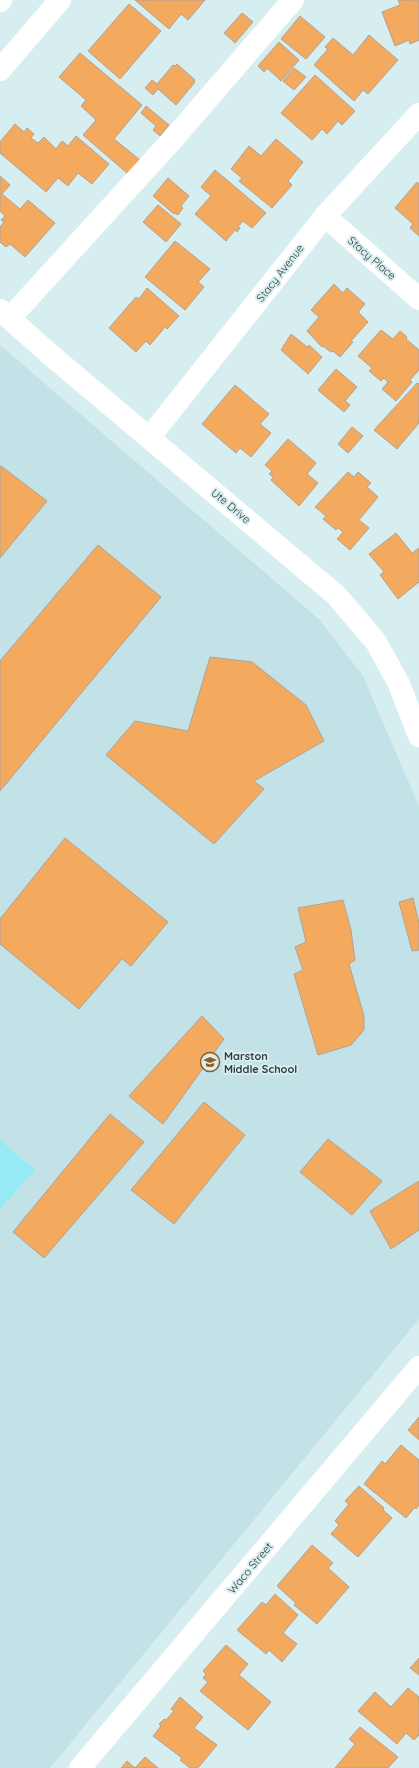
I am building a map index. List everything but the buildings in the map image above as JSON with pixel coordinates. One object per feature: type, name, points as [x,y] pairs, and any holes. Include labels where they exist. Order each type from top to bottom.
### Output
[{"type":"street","points":[[0,70],[60,0]]},
{"type":"street","points":[[5,314],[174,138],[293,0]]},
{"type":"street","name":"Stacy Avenue","points":[[149,438],[325,216],[419,114]]},
{"type":"street","name":"Stacy Place","points":[[325,216],[419,299]]},
{"type":"street","name":"Ute Drive","points":[[5,314],[149,438],[336,594],[376,642],[399,684],[419,736]]},
{"type":"street","name":"Waco Street","points":[[80,1768],[419,1367]]},
{"type":"shaded area","name":"Marston Middle School","points":[[0,345],[320,620],[363,676],[419,806],[419,1319],[50,1768],[0,1768]]},
{"type":"shaded area","points":[[0,1140],[35,1170],[0,1209]]},
{"type":"place","name":"Marston Middle School","points":[[210,1062]]}]
